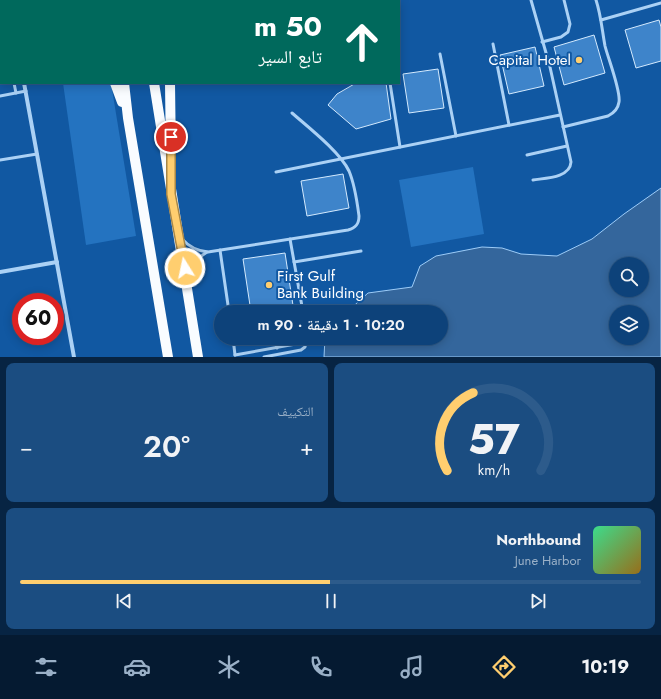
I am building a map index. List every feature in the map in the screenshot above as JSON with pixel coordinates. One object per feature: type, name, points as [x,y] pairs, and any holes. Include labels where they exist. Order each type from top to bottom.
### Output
[{"type":"main road","points":[[115,84],[128,118]]},
{"type":"main road","points":[[124,84],[128,118],[168,357]]},
{"type":"main road","points":[[154,84],[171,194],[187,280],[198,357]]},
{"type":"main road","points":[[170,84],[171,194]]},
{"type":"street","points":[[24,84],[74,357]]},
{"type":"street","points":[[0,272],[57,262]]},
{"type":"lane","points":[[531,0],[550,67],[571,162],[568,171],[563,174],[532,180]]},
{"type":"lane","points":[[542,42],[561,37],[568,32],[570,24],[564,0]]},
{"type":"lane","points":[[563,127],[608,116],[617,109],[619,104],[618,93],[605,43],[602,20],[596,0]]},
{"type":"lane","points":[[602,20],[661,3]]},
{"type":"lane","points":[[492,44],[509,125]]},
{"type":"lane","points":[[440,54],[456,136]]},
{"type":"lane","points":[[14,84],[16,93]]},
{"type":"lane","points":[[390,84],[400,147]]},
{"type":"lane","points":[[0,96],[26,91]]},
{"type":"lane","points":[[179,232],[185,242],[190,246],[201,252],[208,252],[348,230],[357,226],[359,216],[353,184],[348,169],[342,159],[292,113]]},
{"type":"lane","points":[[276,172],[560,115]]},
{"type":"lane","points":[[527,155],[567,146]]},
{"type":"lane","points":[[0,160],[37,154]]},
{"type":"lane","points":[[290,239],[302,305]]},
{"type":"lane","points":[[220,250],[228,305]]},
{"type":"lane","points":[[294,262],[361,251]]},
{"type":"lane","points":[[187,280],[193,263],[208,252]]},
{"type":"lane","points":[[234,345],[235,356],[292,345]]},
{"type":"lane","points":[[264,357],[301,350],[306,345]]},
{"type":"shaded area","points":[[63,84],[111,84],[136,236],[86,245]]},
{"type":"shaded area","points":[[473,167],[484,234],[411,247],[399,180]]},
{"type":"shaded area","points":[[661,188],[661,357],[324,357],[325,345],[448,345],[448,305],[355,305],[368,293],[412,287],[420,266],[436,256],[482,247],[502,248],[521,254],[557,256],[592,239]]},
{"type":"building","points":[[659,20],[661,27],[661,61],[636,68],[625,30]]},
{"type":"building","name":"Capital Hotel","points":[[594,35],[605,73],[564,85],[554,47]]},
{"type":"building","points":[[535,47],[544,86],[509,94],[500,55]]},
{"type":"building","points":[[438,69],[444,108],[409,113],[403,74]]},
{"type":"building","points":[[354,84],[386,84],[391,119],[356,129],[328,105],[337,94]]},
{"type":"building","points":[[343,174],[349,208],[307,216],[301,181]]},
{"type":"building","name":"First Gulf Bank Building","points":[[285,253],[293,305],[250,305],[243,259]]},
{"type":"place","name":"Capital Hotel","points":[[579,60]]},
{"type":"place","name":"First Gulf Bank Building","points":[[269,285]]},
{"type":"route","points":[[171,137],[171,194],[185,268]]}]
